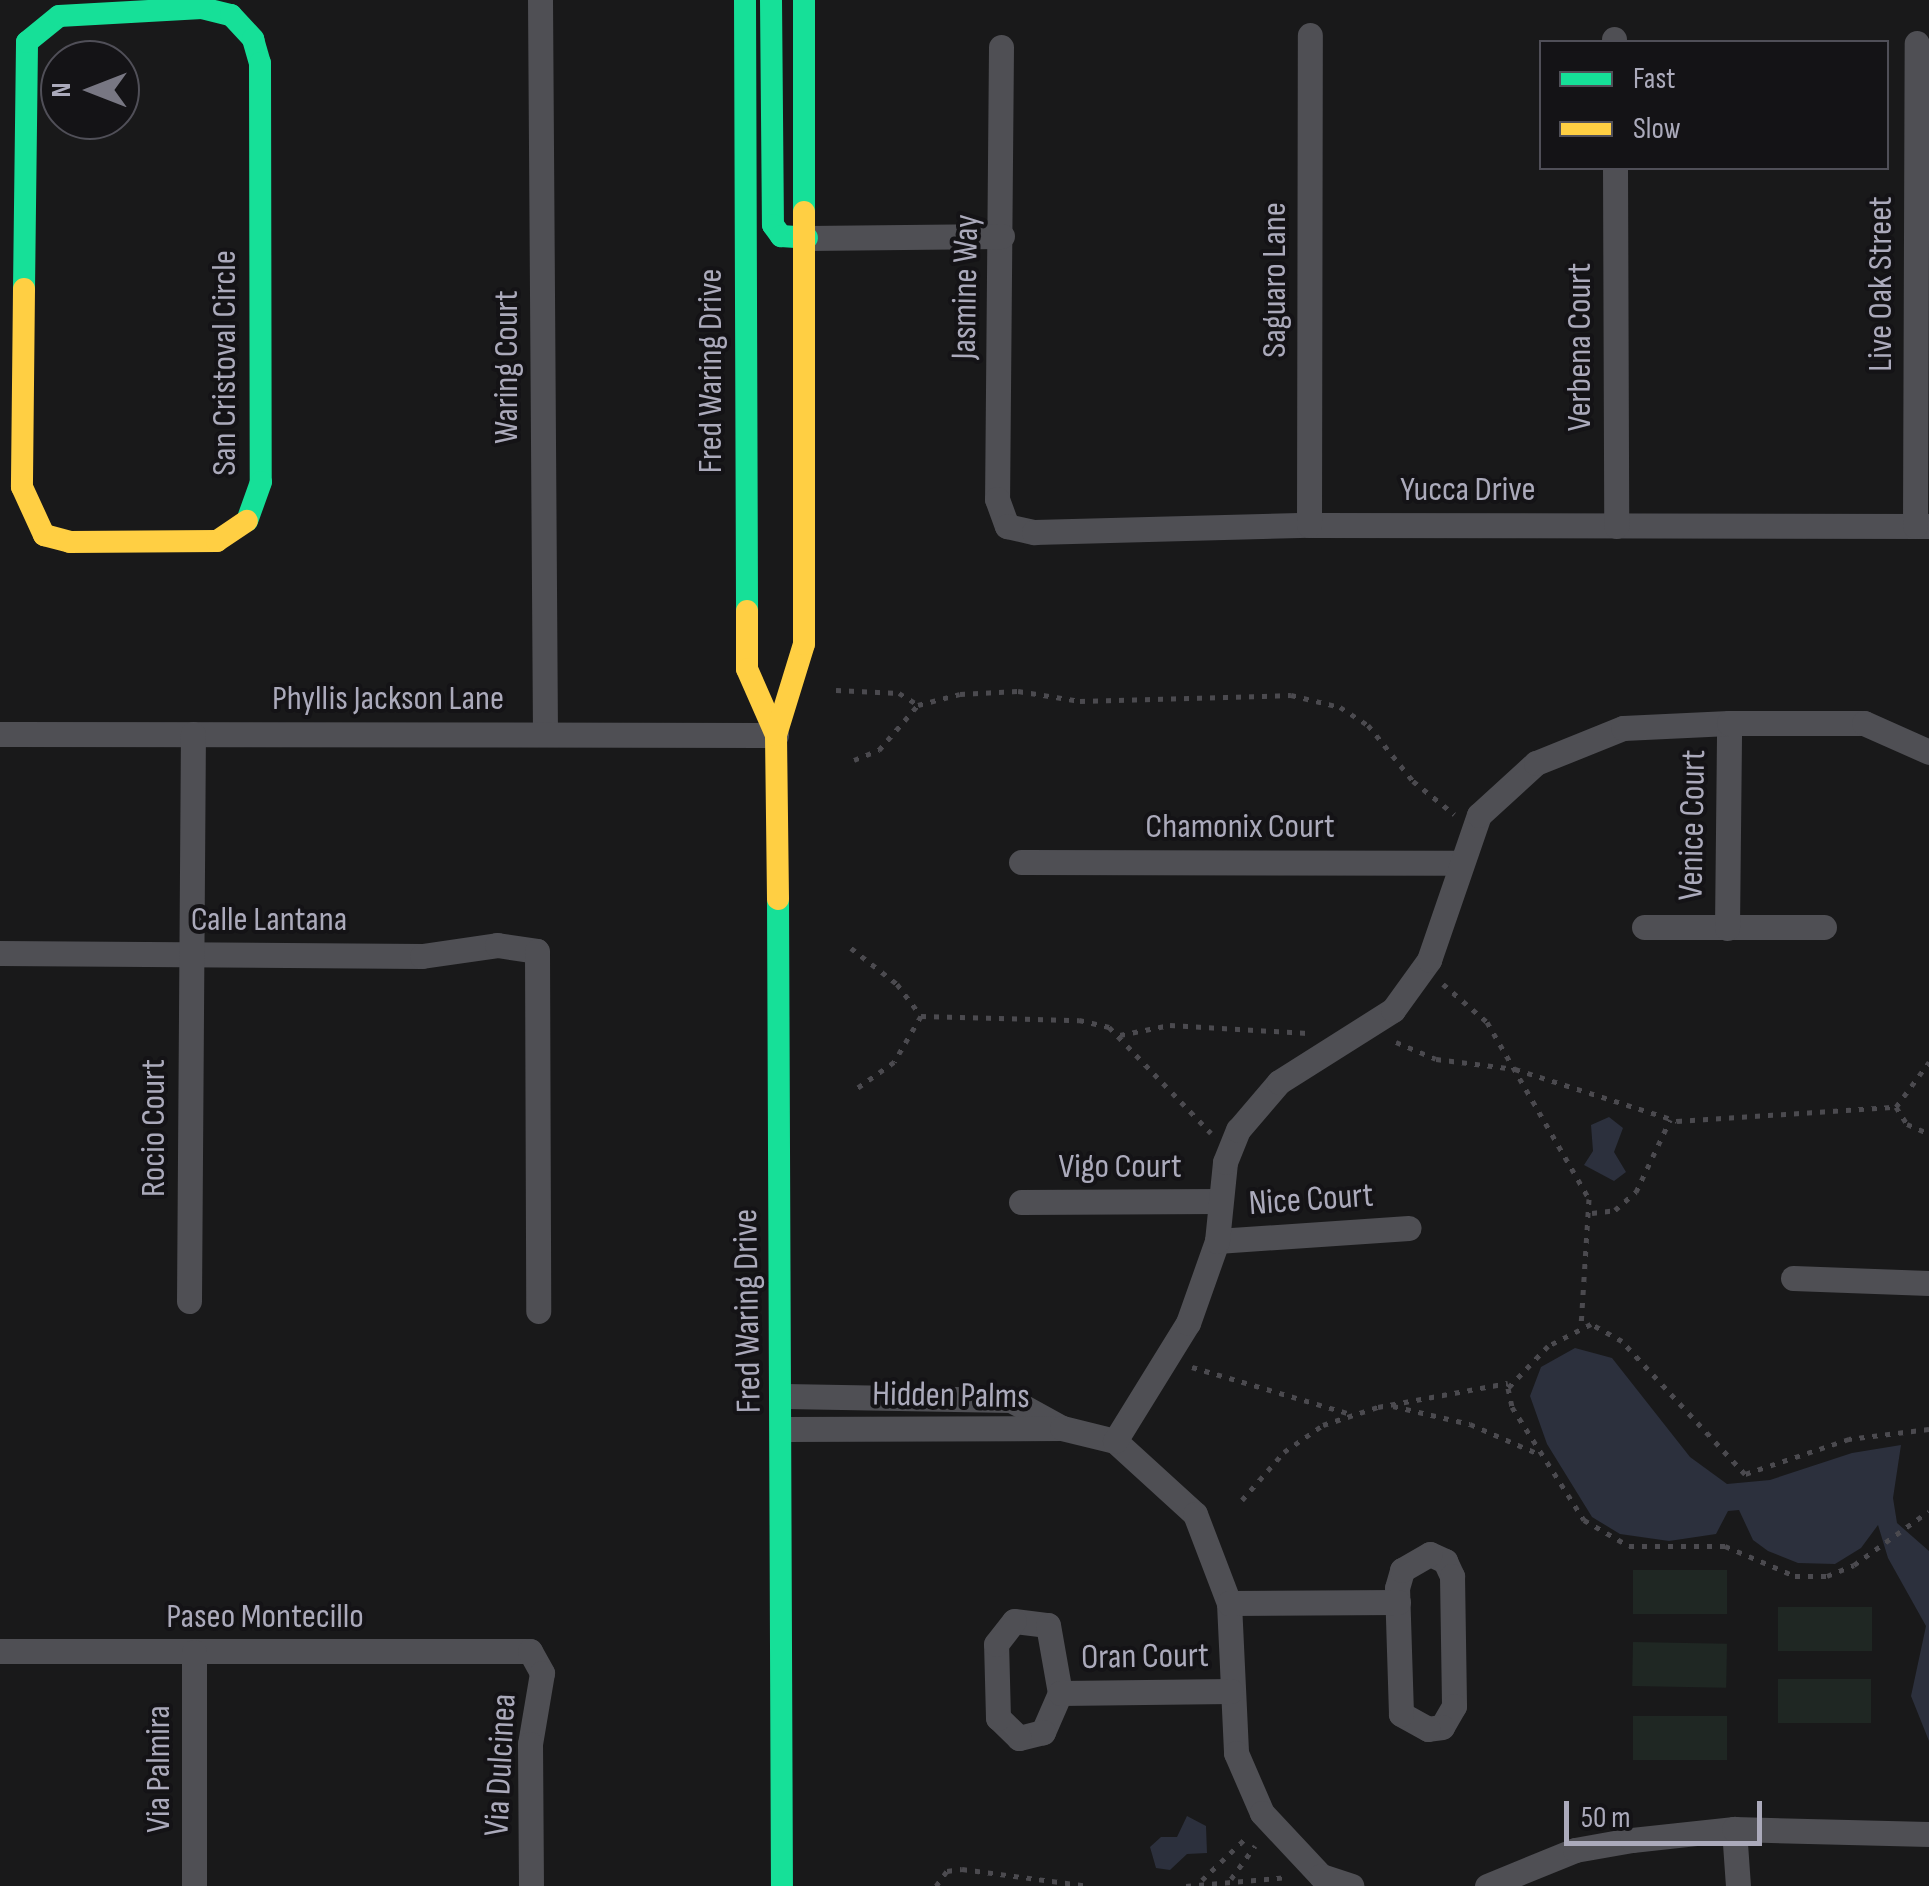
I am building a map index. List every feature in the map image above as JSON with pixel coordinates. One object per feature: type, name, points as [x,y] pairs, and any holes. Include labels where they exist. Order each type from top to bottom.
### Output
[{"type":"main road","name":"Fred Waring Drive","points":[[744,0],[747,669],[776,735]]},
{"type":"main road","points":[[771,0],[773,225],[781,236],[806,238]]},
{"type":"main road","name":"Fred Waring Drive","points":[[782,1886],[785,1430],[776,735],[804,644],[804,0]]},
{"type":"main road","name":"San Cristoval Circle","points":[[167,5],[232,16],[252,39],[260,64],[261,482],[256,510],[238,531],[217,542],[70,542],[44,535],[28,512],[22,487],[22,69],[27,42],[59,16],[167,5]]},
{"type":"street","name":"Waring Court","points":[[540,0],[545,734]]},
{"type":"street","name":"Saguaro Lane","points":[[1309,524],[1310,35]]},
{"type":"street","name":"Live Oak Street","points":[[1917,43],[1922,526]]},
{"type":"street","name":"Jasmine Way","points":[[1001,47],[1002,236],[996,499],[1007,526]]},
{"type":"street","name":"Verbena Court","points":[[1614,170],[1616,526]]},
{"type":"street","points":[[806,238],[1002,236]]},
{"type":"street","name":"Yucca Drive","points":[[1007,526],[1034,532],[1309,524],[1922,526]]},
{"type":"street","points":[[1351,1886],[1319,1881],[1285,1845],[1246,1782],[1231,1691],[1229,1603],[1196,1514],[1115,1441],[1188,1323],[1217,1240],[1225,1162],[1257,1104],[1279,1082],[1394,1010],[1429,960],[1459,864],[1480,815],[1536,763],[1622,728],[1729,722],[1864,723],[1929,752]]},
{"type":"street","name":"Venice Court","points":[[1727,928],[1729,722]]},
{"type":"street","name":"Phyllis Jackson Lane","points":[[0,734],[776,735]]},
{"type":"street","name":"Rocio Court","points":[[189,1301],[193,734]]},
{"type":"street","name":"Chamonix Court","points":[[1021,862],[1459,864]]},
{"type":"street","name":"Venice Court","points":[[1644,927],[1824,927]]},
{"type":"street","name":"Calle Lantana","points":[[0,953],[422,956],[498,945],[536,951],[538,1311]]},
{"type":"street","name":"Vigo Court","points":[[1021,1202],[1218,1201]]},
{"type":"street","name":"Nice Court","points":[[1217,1240],[1409,1228]]},
{"type":"street","points":[[1793,1278],[1929,1283]]},
{"type":"street","points":[[784,1396],[1021,1403],[1062,1428]]},
{"type":"street","points":[[966,1432],[967,1399]]},
{"type":"street","name":"Hidden Palms","points":[[785,1430],[966,1432],[1062,1428],[1115,1441]]},
{"type":"street","points":[[1430,1554],[1445,1562],[1452,1576],[1454,1706],[1442,1726],[1414,1726],[1401,1714],[1398,1602],[1402,1570],[1413,1559],[1430,1554]]},
{"type":"street","points":[[1229,1603],[1398,1602]]},
{"type":"street","name":"Paseo Montecillo","points":[[0,1652],[530,1651]]},
{"type":"street","name":"Via Dulcinea","points":[[530,1651],[542,1673],[530,1744],[532,1886]]},
{"type":"street","name":"Via Palmira","points":[[194,1652],[194,1886]]},
{"type":"street","name":"Oran Court","points":[[1060,1693],[1231,1691]]},
{"type":"street","points":[[1487,1886],[1575,1850],[1734,1829],[1929,1834]]},
{"type":"street","points":[[1734,1829],[1738,1886]]},
{"type":"path","points":[[836,690],[899,693],[918,705]]},
{"type":"path","points":[[854,760],[878,750],[918,705],[996,690],[1068,700],[1250,693],[1322,701],[1368,725],[1413,780],[1454,813],[1450,820]]},
{"type":"path","points":[[851,948],[898,984],[921,1016]]},
{"type":"path","points":[[1441,982],[1478,1010],[1546,1120],[1592,1213],[1581,1326]]},
{"type":"path","points":[[921,1016],[1079,1020],[1120,1035],[1211,1134]]},
{"type":"path","points":[[854,1091],[894,1062],[921,1016]]},
{"type":"path","points":[[1120,1035],[1170,1025],[1308,1032]]},
{"type":"path","points":[[1396,1042],[1436,1058],[1511,1068],[1670,1120],[1896,1107]]},
{"type":"path","points":[[1896,1107],[1929,1062]]},
{"type":"path","points":[[1896,1107],[1908,1124],[1929,1134]]},
{"type":"path","points":[[1592,1213],[1615,1210],[1636,1192],[1670,1120]]},
{"type":"path","points":[[1242,1500],[1301,1437],[1388,1405],[1512,1382],[1581,1326],[1603,1327],[1622,1341],[1745,1474],[1849,1439],[1929,1429]]},
{"type":"path","points":[[1192,1368],[1353,1415]]},
{"type":"path","points":[[1512,1382],[1512,1408],[1584,1520],[1629,1546],[1725,1546],[1810,1576],[1840,1573],[1929,1511]]},
{"type":"path","points":[[1388,1405],[1470,1424],[1540,1456]]},
{"type":"path","points":[[1200,1882],[1248,1836]]},
{"type":"path","points":[[1230,1879],[1255,1846]]},
{"type":"path","points":[[936,1886],[947,1872],[962,1869],[1089,1886]]},
{"type":"path","points":[[1186,1886],[1230,1879],[1291,1877]]},
{"type":"shaded area","points":[[1633,1570],[1727,1570],[1727,1614],[1633,1614]]},
{"type":"shaded area","points":[[1778,1607],[1872,1607],[1872,1651],[1778,1651]]},
{"type":"shaded area","points":[[1633,1642],[1727,1644],[1726,1688],[1632,1686]]},
{"type":"shaded area","points":[[1778,1679],[1871,1679],[1871,1723],[1778,1723]]},
{"type":"shaded area","points":[[1633,1716],[1727,1716],[1727,1760],[1633,1760]]},
{"type":"water","points":[[1609,1117],[1623,1128],[1614,1152],[1626,1172],[1614,1181],[1584,1165],[1593,1151],[1591,1125]]},
{"type":"water","points":[[1575,1348],[1612,1358],[1690,1457],[1727,1484],[1770,1480],[1852,1453],[1901,1445],[1893,1498],[1897,1523],[1929,1551],[1929,1741],[1911,1696],[1926,1626],[1888,1558],[1878,1525],[1861,1548],[1835,1564],[1798,1563],[1768,1551],[1753,1540],[1739,1510],[1728,1511],[1716,1534],[1669,1541],[1620,1534],[1592,1517],[1547,1444],[1530,1396],[1541,1367]]},
{"type":"water","points":[[1187,1816],[1206,1826],[1207,1853],[1187,1854],[1170,1870],[1156,1868],[1150,1847],[1161,1837],[1177,1837]]},
{"type":"traffic: fast","points":[[745,0],[747,611]]},
{"type":"traffic: fast","points":[[771,0],[773,225],[781,236],[807,238]]},
{"type":"traffic: fast","points":[[804,0],[804,212]]},
{"type":"traffic: fast","points":[[202,8],[231,15],[253,39],[260,63],[261,482],[247,521]]},
{"type":"traffic: fast","points":[[24,289],[27,42],[59,16],[202,8]]},
{"type":"traffic: fast","points":[[778,899],[782,1886]]},
{"type":"traffic: slow","points":[[778,899],[776,735],[804,644],[804,212]]},
{"type":"traffic: slow","points":[[24,289],[22,487],[44,535],[70,542],[217,541],[247,521]]},
{"type":"traffic: slow","points":[[747,611],[747,669],[776,735]]}]
